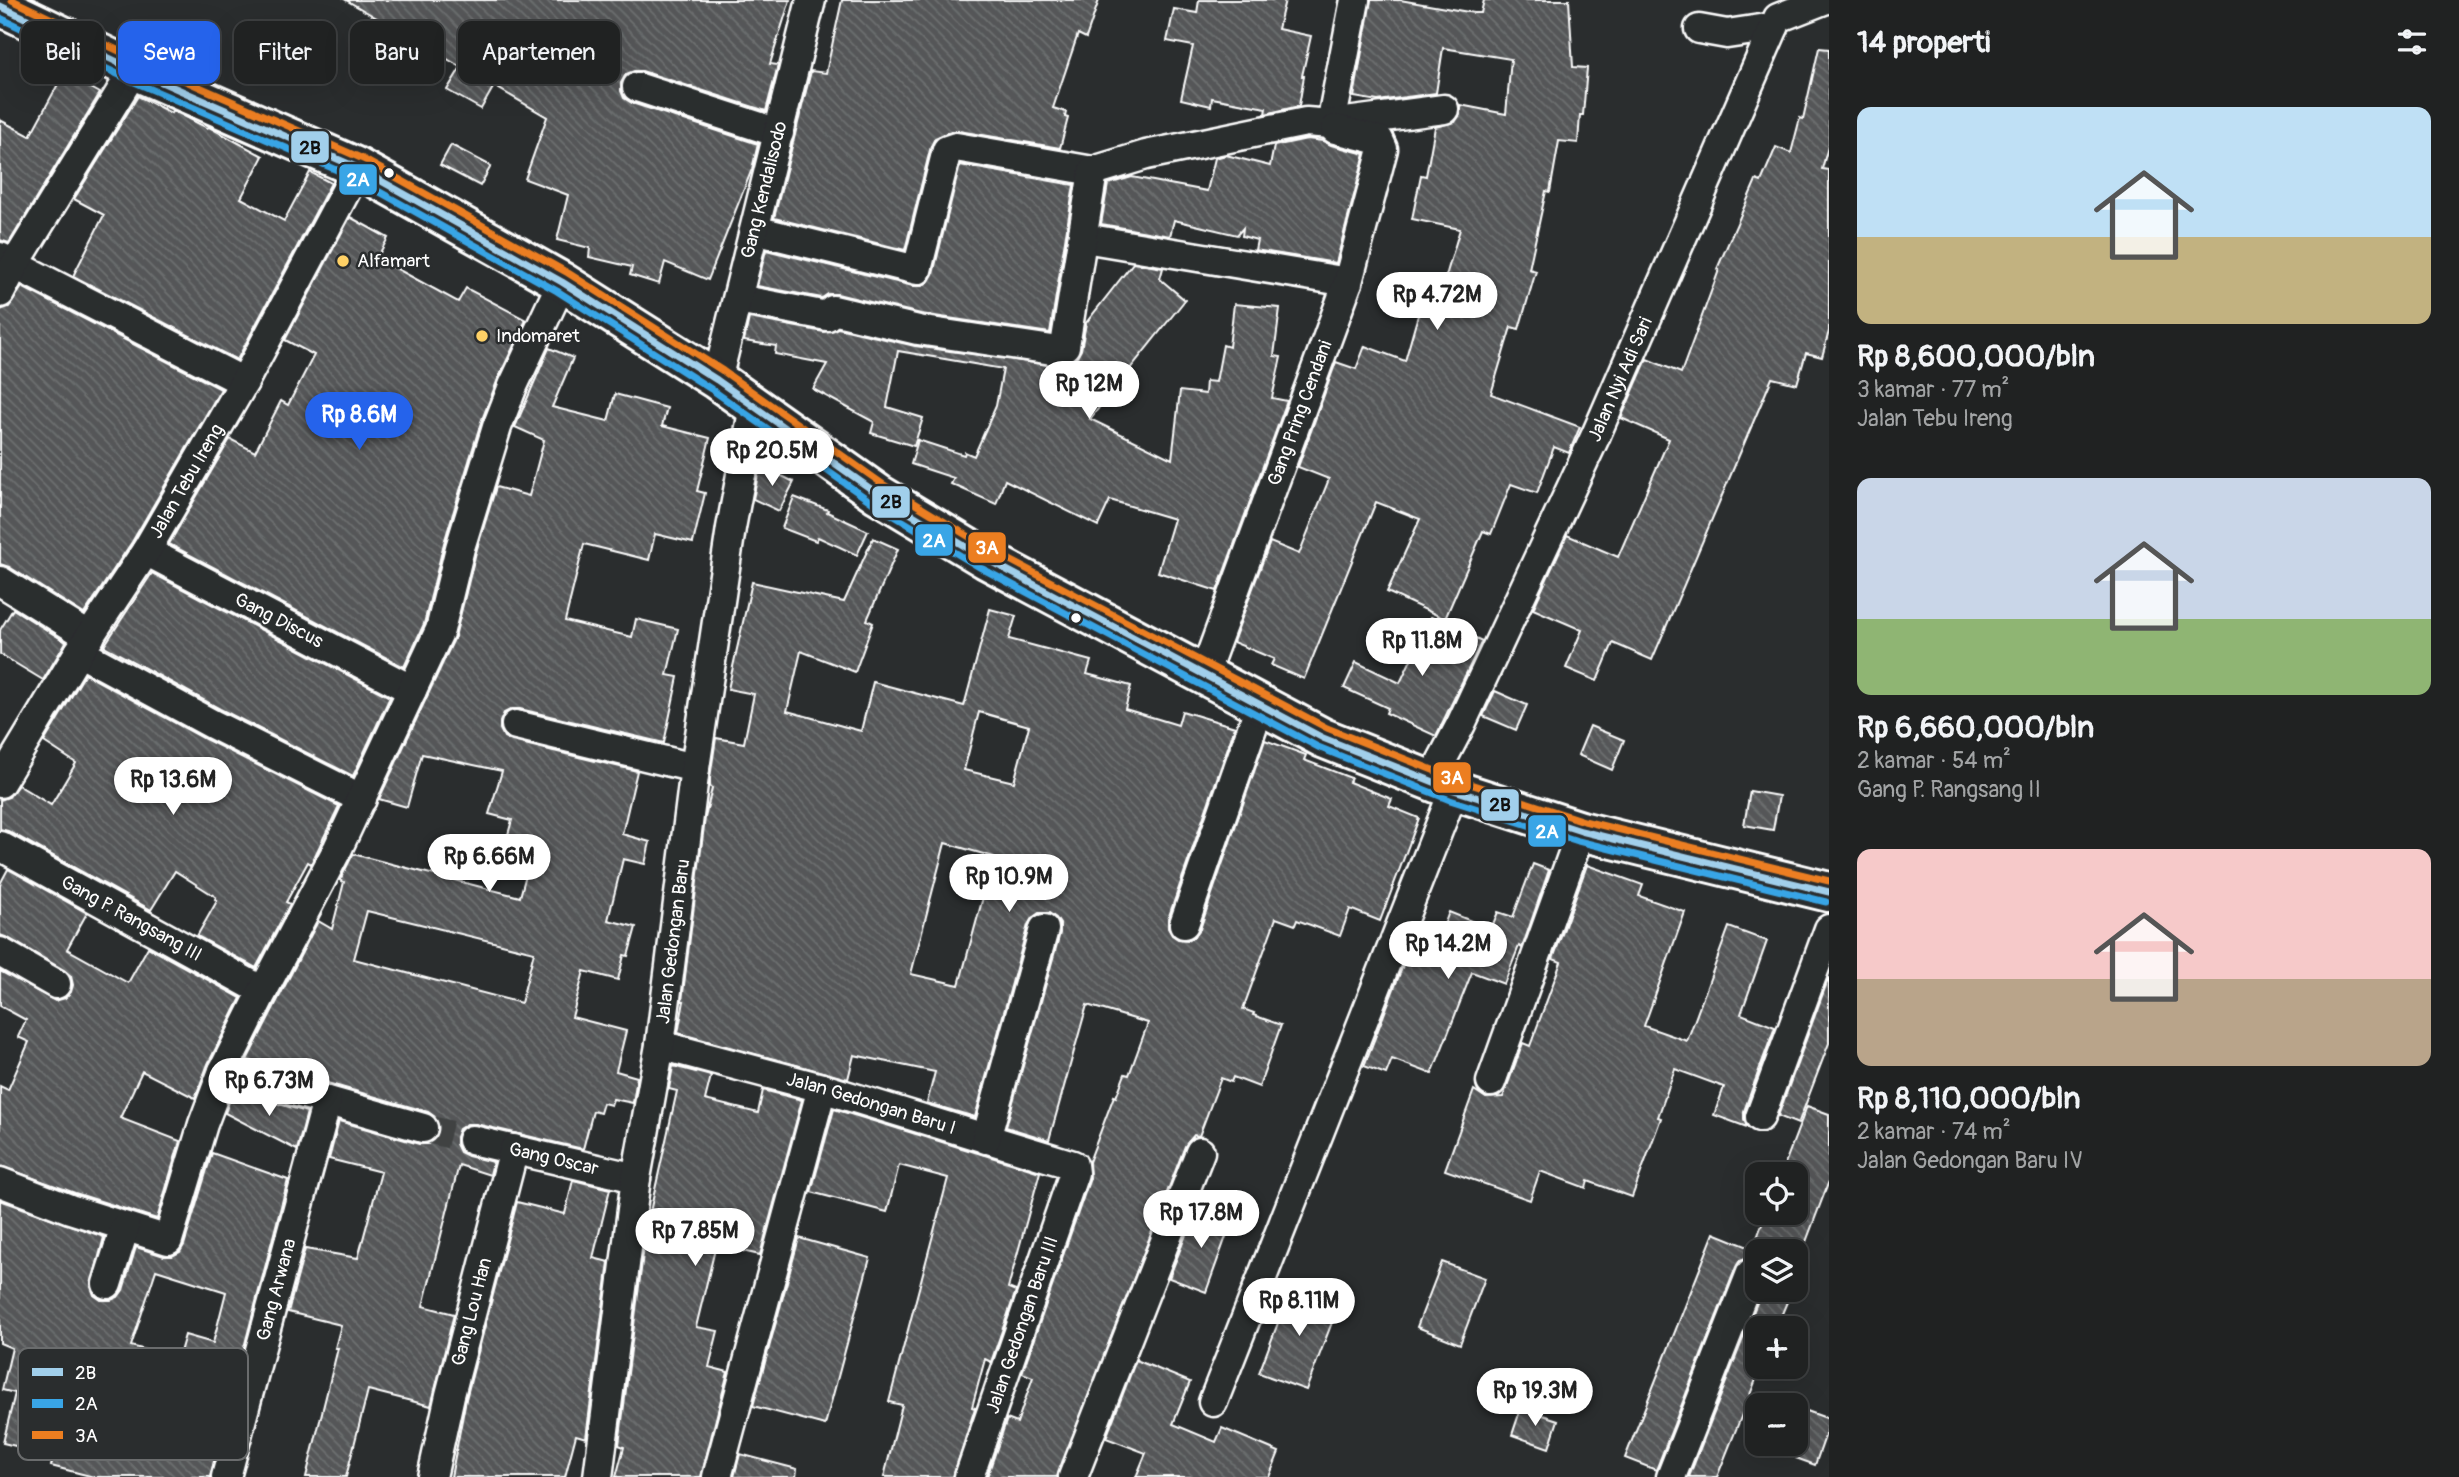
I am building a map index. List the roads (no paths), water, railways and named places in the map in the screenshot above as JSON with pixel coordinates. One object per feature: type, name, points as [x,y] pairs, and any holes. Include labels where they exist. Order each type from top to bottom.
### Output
[{"type":"main road","points":[[0,6],[118,61]]},
{"type":"main road","points":[[169,84],[358,168],[562,282],[717,380],[878,494],[986,559],[1323,738],[1443,785],[1581,831],[1829,892]]},
{"type":"street","name":"Gang Kendalisodo","points":[[717,380],[811,0]]},
{"type":"street","points":[[1331,124],[1355,0]]},
{"type":"street","points":[[1699,29],[1727,34],[1773,15],[1824,0]]},
{"type":"street","name":"Jalan Nyi Adi Sari","points":[[1213,1402],[1443,785],[1461,724],[1595,438],[1773,15]]},
{"type":"street","points":[[0,293],[8,261],[125,84]]},
{"type":"street","points":[[637,87],[779,133]]},
{"type":"street","points":[[755,230],[917,270],[947,150],[956,147],[1093,171],[1146,155],[1306,122],[1331,124],[1444,109]]},
{"type":"street","name":"Gang Pring Cendani","points":[[1204,674],[1348,282],[1383,149],[1379,140],[1334,129],[1331,124]]},
{"type":"street","name":"Jalan Tebu Ireng","points":[[0,783],[84,644],[145,551],[244,382],[358,168]]},
{"type":"street","points":[[738,299],[827,316],[833,310],[918,330],[1059,351],[1065,346],[1093,171]]},
{"type":"street","points":[[1084,238],[1348,282]]},
{"type":"street","points":[[8,261],[244,382]]},
{"type":"street","points":[[0,1182],[168,1240],[202,1124],[223,1071],[362,799],[446,614],[460,548],[497,427],[513,386],[562,282]]},
{"type":"street","name":"Jalan Gedongan Baru","points":[[598,1477],[636,1178],[660,1045],[695,768],[731,528],[754,406]]},
{"type":"street","name":"Gang Discus","points":[[145,551],[412,690]]},
{"type":"street","points":[[0,581],[84,644],[212,724],[362,799]]},
{"type":"street","points":[[1184,925],[1260,705]]},
{"type":"street","points":[[516,725],[695,768]]},
{"type":"street","points":[[1491,1082],[1581,831]]},
{"type":"street","name":"Gang P. Rangsang III","points":[[0,846],[263,990]]},
{"type":"street","points":[[986,1139],[1044,929]]},
{"type":"street","points":[[1760,1117],[1829,929]]},
{"type":"street","points":[[0,952],[56,984]]},
{"type":"street","name":"Jalan Gedongan Baru I","points":[[660,1045],[822,1088],[1068,1163],[1073,1165],[1074,1173]]},
{"type":"street","points":[[223,1071],[423,1128]]},
{"type":"street","points":[[718,1477],[822,1088]]},
{"type":"street","name":"Gang Arwana","points":[[248,1395],[327,1101]]},
{"type":"street","name":"Gang Oscar","points":[[472,1140],[636,1178]]},
{"type":"street","name":"Gang Lou Han","points":[[432,1477],[450,1395],[514,1149]]},
{"type":"street","points":[[1073,1477],[1200,1152]]},
{"type":"street","name":"Jalan Gedongan Baru III","points":[[969,1477],[1074,1173]]},
{"type":"street","points":[[107,1284],[125,1227]]},
{"type":"street","points":[[1671,1477],[1745,1288]]},
{"type":"street","name":"Gang Arwana","points":[[226,1477],[231,1460]]},
{"type":"tunnel","points":[[423,1128],[472,1140]]},
{"type":"place","name":"Alfamart","points":[[343,261]]},
{"type":"place","name":"Indomaret","points":[[482,336]]}]
